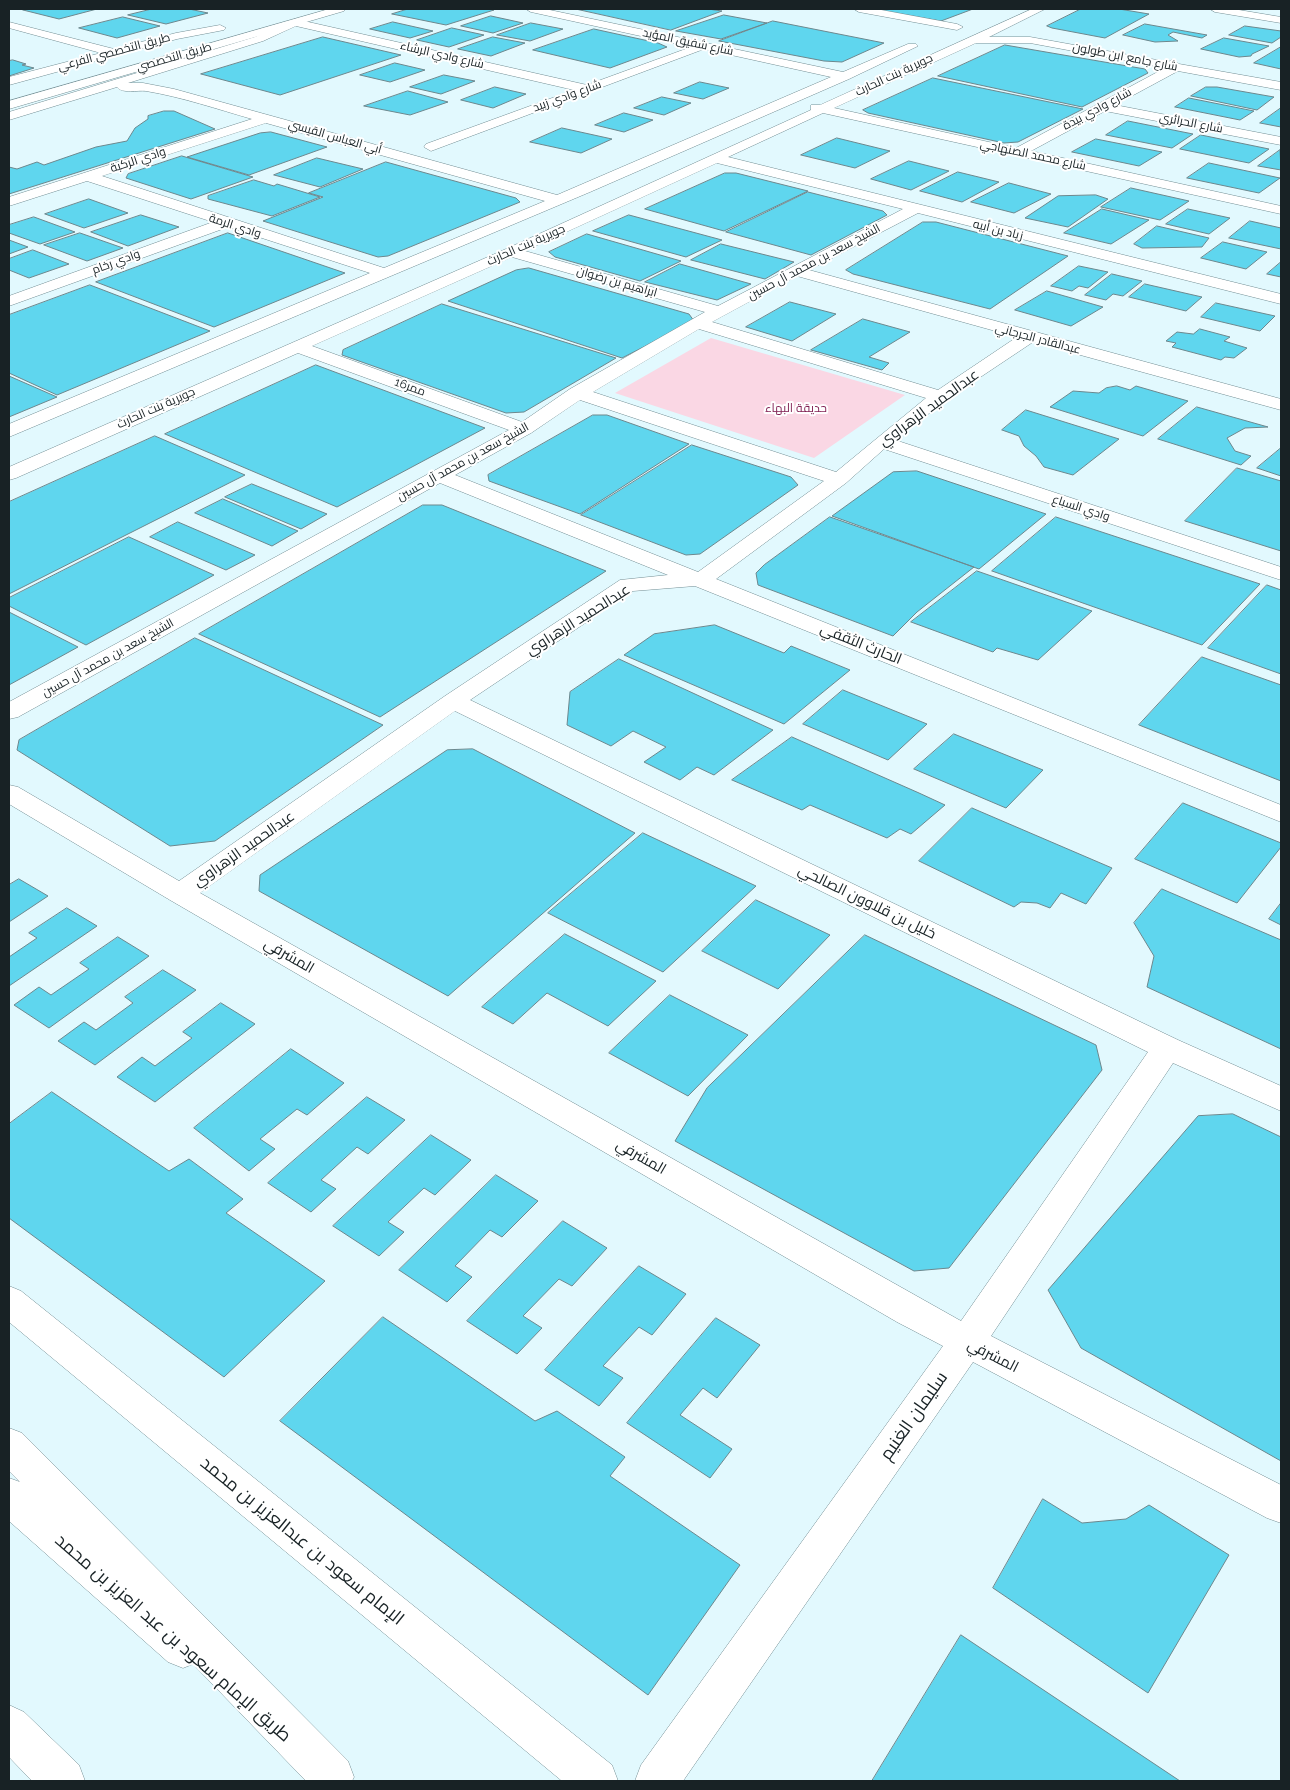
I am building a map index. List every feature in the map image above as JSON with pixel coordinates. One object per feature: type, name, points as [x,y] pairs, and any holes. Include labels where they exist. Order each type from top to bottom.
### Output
[{"type":"street","name":"طريق التخصصي","points":[[9,105],[340,9]]},
{"type":"street","name":"شارع شفيق المؤيد","points":[[536,9],[845,76]]},
{"type":"street","points":[[860,9],[957,26]]},
{"type":"street","name":"جويرية بنت الحارث","points":[[9,474],[512,252],[968,40],[1029,24],[1040,9]]},
{"type":"street","points":[[1214,9],[1281,20]]},
{"type":"street","name":"جويرية بنت الحارث","points":[[9,431],[585,190],[973,19]]},
{"type":"street","name":"طريق التخصصي الفرعي","points":[[9,116],[259,39],[296,22]]},
{"type":"street","name":"شارع وادي الرشاء","points":[[296,22],[588,88]]},
{"type":"street","name":"شارع جامع ابن طولون","points":[[1029,24],[1156,51],[1281,74]]},
{"type":"street","points":[[9,25],[113,53]]},
{"type":"street","name":"طريق التخصصي","points":[[9,91],[224,27]]},
{"type":"street","name":"طريق التخصصي الفرعي","points":[[9,81],[176,36],[224,27]]},
{"type":"street","points":[[12,38],[31,31]]},
{"type":"street","name":"شارع جامع ابن طولون","points":[[968,40],[1030,40],[1281,86]]},
{"type":"street","name":"شارع وادي زبيد","points":[[458,154],[426,146],[703,46]]},
{"type":"street","points":[[1139,60],[1157,57],[1160,54],[1156,51]]},
{"type":"street","points":[[71,54],[90,59]]},
{"type":"street","name":"شارع وادي بيدة","points":[[1019,152],[1176,67],[1170,63],[1170,60],[1189,57]]},
{"type":"street","points":[[156,71],[180,80],[164,85],[161,88],[170,92]]},
{"type":"street","name":"أبي العباس القيسي","points":[[109,86],[142,87],[170,92],[558,200]]},
{"type":"street","name":"شارع محمد الصنهاجي","points":[[785,102],[1281,210]]},
{"type":"street","name":"شارع الحرائري","points":[[1101,106],[1281,141]]},
{"type":"street","name":"وادي الركبة","points":[[9,202],[267,118]]},
{"type":"street","name":"زياد بن أبيه","points":[[715,158],[1281,299]]},
{"type":"street","name":"وادي الرمة","points":[[86,176],[224,223],[385,273]]},
{"type":"street","points":[[512,187],[542,187],[548,184],[547,180]]},
{"type":"street","points":[[566,184],[585,190]]},
{"type":"street","name":"الشيخ سعد بن محمد آل حسين","points":[[9,712],[524,429],[576,393],[699,324],[914,209]]},
{"type":"street","name":"وادي رخام","points":[[9,301],[224,223]]},
{"type":"street","name":"ابراهيم بن رضوان","points":[[512,252],[722,312]]},
{"type":"street","name":"عبدالقادر الجرجاني","points":[[796,271],[1281,406]]},
{"type":"street","points":[[288,314],[283,317],[281,324],[284,327],[302,332],[330,331]]},
{"type":"street","points":[[699,324],[940,396]]},
{"type":"street","points":[[236,335],[263,330],[281,334],[290,342],[291,348]]},
{"type":"street","name":"عبدالحميد الزهراوي","points":[[180,894],[453,701],[628,585],[702,579],[839,479],[881,442],[940,396],[1029,337]]},
{"type":"street","name":"ممر16","points":[[291,348],[524,429]]},
{"type":"street","points":[[576,393],[839,479]]},
{"type":"street","name":"وادي السباع","points":[[881,442],[1281,574]]},
{"type":"street","name":"الحارث الثقفي","points":[[440,476],[702,579],[1281,814]]},
{"type":"street","name":"خليل بن قلاوون الصالحي","points":[[453,701],[1167,1048],[1281,1099]]},
{"type":"street","name":"المشرفي","points":[[9,793],[180,894],[967,1342],[1106,1412],[1281,1505]]},
{"type":"street","name":"سليمان الغنيم","points":[[657,1781],[967,1342],[1167,1048]]},
{"type":"street","name":"الإمام سعود بن عبدالعزيز بن محمد","points":[[9,1300],[596,1781]]},
{"type":"street","points":[[9,1445],[334,1779]]},
{"type":"street","name":"طريق الإمام سعود بن عبد العزيز بن محمد","points":[[9,1496],[334,1779]]},
{"type":"street","points":[[9,1727],[63,1781]]},
{"type":"green space","name":"حديقة البهاء","points":[[711,338],[905,395],[814,458],[615,393]]},
{"type":"building","points":[[97,9],[59,19],[23,10]]},
{"type":"building","points":[[152,9],[189,9],[208,13],[166,24],[128,15]]},
{"type":"building","points":[[408,9],[494,10],[446,25],[392,14]]},
{"type":"building","points":[[576,9],[708,9],[722,11],[671,30]]},
{"type":"building","points":[[872,9],[973,9],[941,21]]},
{"type":"building","points":[[1081,9],[1119,9],[1149,14],[1105,38],[1047,26]]},
{"type":"building","points":[[724,15],[767,23],[721,39],[676,31]]},
{"type":"building","points":[[491,16],[523,23],[493,33],[461,26]]},
{"type":"building","points":[[123,17],[160,26],[117,38],[79,28]]},
{"type":"building","points":[[773,21],[884,43],[842,62],[824,61],[719,41]]},
{"type":"building","points":[[393,22],[433,31],[410,38],[370,29]]},
{"type":"building","points":[[531,23],[563,29],[530,41],[497,35]]},
{"type":"building","points":[[1145,24],[1207,35],[1202,38],[1173,32],[1168,35],[1178,41],[1155,42],[1123,35]]},
{"type":"building","points":[[1245,26],[1281,31],[1281,37],[1272,43],[1229,35]]},
{"type":"building","points":[[452,28],[484,35],[449,47],[417,40]]},
{"type":"building","points":[[594,29],[658,43],[667,47],[610,68],[533,50]]},
{"type":"building","points":[[323,37],[401,55],[280,95],[201,74]]},
{"type":"building","points":[[493,37],[525,43],[491,56],[458,49]]},
{"type":"building","points":[[1224,38],[1269,46],[1251,56],[1239,57],[1201,49]]},
{"type":"building","points":[[1005,45],[1145,69],[1148,73],[1082,107],[938,76]]},
{"type":"building","points":[[1281,47],[1281,69],[1254,63]]},
{"type":"building","points":[[13,60],[34,68],[9,76],[9,61]]},
{"type":"building","points":[[395,63],[425,70],[390,82],[360,75]]},
{"type":"building","points":[[444,75],[475,81],[441,94],[410,87]]},
{"type":"building","points":[[933,78],[1083,109],[1018,142],[1004,143],[868,113],[863,110]]},
{"type":"building","points":[[700,82],[729,88],[703,99],[674,93]]},
{"type":"building","points":[[495,87],[526,94],[493,108],[461,100]]},
{"type":"building","points":[[1206,87],[1217,87],[1274,97],[1257,110],[1191,96]]},
{"type":"building","points":[[408,91],[448,102],[410,115],[364,106]]},
{"type":"building","points":[[662,97],[691,103],[664,115],[634,108]]},
{"type":"building","points":[[1189,98],[1254,111],[1240,120],[1175,107]]},
{"type":"building","points":[[1281,108],[1281,127],[1260,123]]},
{"type":"building","points":[[164,111],[174,111],[215,129],[9,194],[9,167],[17,169],[37,162],[44,165],[96,147],[127,141],[135,128],[148,119],[148,116]]},
{"type":"building","points":[[624,113],[653,120],[624,132],[595,125]]},
{"type":"building","points":[[1128,121],[1193,134],[1172,148],[1106,135]]},
{"type":"building","points":[[562,128],[612,139],[581,153],[530,142]]},
{"type":"building","points":[[271,132],[327,147],[249,175],[187,157],[260,133]]},
{"type":"building","points":[[1201,135],[1269,149],[1249,163],[1180,149]]},
{"type":"building","points":[[837,138],[890,151],[855,168],[801,155]]},
{"type":"building","points":[[1096,139],[1162,152],[1139,166],[1072,152]]},
{"type":"building","points":[[1280,150],[1281,170],[1258,166]]},
{"type":"building","points":[[182,156],[253,177],[191,199],[126,178],[128,174]]},
{"type":"building","points":[[317,158],[363,169],[320,187],[274,175]]},
{"type":"building","points":[[909,161],[949,171],[911,190],[871,179]]},
{"type":"building","points":[[386,162],[516,198],[520,202],[388,256],[378,257],[263,221],[323,197],[309,193]]},
{"type":"building","points":[[1209,163],[1280,178],[1259,193],[1187,178]]},
{"type":"building","points":[[958,172],[999,182],[962,202],[920,191]]},
{"type":"building","points":[[725,173],[736,173],[808,191],[724,231],[645,209]]},
{"type":"building","points":[[254,180],[274,186],[277,184],[320,197],[272,216],[208,199],[208,196]]},
{"type":"building","points":[[1009,183],[1051,194],[1014,213],[971,202]]},
{"type":"building","points":[[1131,188],[1189,201],[1160,220],[1101,207]]},
{"type":"building","points":[[808,192],[883,211],[887,215],[811,255],[726,232]]},
{"type":"building","points":[[1096,195],[1108,199],[1068,227],[1025,218],[1058,196]]},
{"type":"building","points":[[89,199],[128,213],[84,228],[45,214]]},
{"type":"building","points":[[1102,209],[1149,220],[1111,244],[1064,233]]},
{"type":"building","points":[[1188,209],[1230,218],[1209,234],[1166,224]]},
{"type":"building","points":[[141,215],[179,227],[128,246],[91,232]]},
{"type":"building","points":[[629,215],[722,240],[686,257],[593,231]]},
{"type":"building","points":[[34,217],[75,232],[40,244],[9,233],[9,225]]},
{"type":"building","points":[[1250,221],[1281,228],[1281,249],[1229,238]]},
{"type":"building","points":[[923,222],[936,222],[1068,256],[990,309],[853,274],[846,270]]},
{"type":"building","points":[[1157,226],[1209,238],[1202,247],[1142,248],[1134,244]]},
{"type":"building","points":[[80,233],[123,248],[87,261],[44,245]]},
{"type":"building","points":[[228,233],[345,273],[214,327],[96,282]]},
{"type":"building","points":[[587,234],[681,261],[640,281],[555,257],[549,252]]},
{"type":"building","points":[[9,240],[28,247],[9,254]]},
{"type":"building","points":[[1223,242],[1267,252],[1246,269],[1201,258]]},
{"type":"building","points":[[721,244],[794,262],[765,279],[691,260]]},
{"type":"building","points":[[33,250],[69,264],[29,278],[9,270],[9,259]]},
{"type":"building","points":[[1281,262],[1281,277],[1267,274]]},
{"type":"building","points":[[680,264],[751,284],[717,300],[645,282]]},
{"type":"building","points":[[1079,266],[1108,272],[1088,288],[1079,286],[1072,291],[1051,286]]},
{"type":"building","points":[[529,268],[689,314],[694,321],[622,358],[448,301],[516,270]]},
{"type":"building","points":[[1112,274],[1142,281],[1123,296],[1113,294],[1106,300],[1085,295]]},
{"type":"building","points":[[1145,284],[1202,297],[1186,311],[1129,297]]},
{"type":"building","points":[[90,285],[210,331],[57,395],[9,373],[9,315]]},
{"type":"building","points":[[1047,291],[1103,307],[1071,326],[1015,310]]},
{"type":"building","points":[[790,302],[836,314],[792,341],[746,327]]},
{"type":"building","points":[[1216,303],[1275,316],[1260,331],[1201,317]]},
{"type":"building","points":[[442,304],[616,358],[524,412],[506,413],[342,355],[343,350]]},
{"type":"building","points":[[863,319],[910,332],[869,357],[889,363],[882,370],[811,350]]},
{"type":"building","points":[[1200,329],[1230,337],[1224,341],[1247,348],[1234,358],[1225,357],[1221,360],[1172,347],[1176,343],[1166,341],[1177,332],[1193,334]]},
{"type":"building","points":[[316,365],[485,428],[337,507],[165,434]]},
{"type":"building","points":[[9,376],[57,397],[9,417]]},
{"type":"building","points":[[1117,386],[1130,390],[1136,386],[1188,401],[1143,436],[1050,407],[1073,391],[1099,393],[1106,388]]},
{"type":"building","points":[[1197,407],[1268,427],[1245,428],[1227,438],[1235,451],[1251,456],[1241,465],[1158,439]]},
{"type":"building","points":[[1026,410],[1119,439],[1073,475],[1044,467],[1036,456],[1024,446],[1019,436],[1002,430]]},
{"type":"building","points":[[593,415],[607,415],[689,444],[580,514],[489,481],[488,475]]},
{"type":"building","points":[[155,436],[245,475],[9,594],[9,502]]},
{"type":"building","points":[[692,445],[791,477],[798,485],[700,554],[686,555],[581,515]]},
{"type":"building","points":[[1281,448],[1281,476],[1257,468]]},
{"type":"building","points":[[1237,468],[1281,481],[1281,551],[1185,521]]},
{"type":"building","points":[[917,471],[1046,514],[979,569],[832,516],[893,472]]},
{"type":"building","points":[[252,484],[327,514],[301,529],[225,497]]},
{"type":"building","points":[[223,499],[298,531],[272,546],[195,513]]},
{"type":"building","points":[[423,505],[442,505],[606,571],[380,717],[199,634]]},
{"type":"building","points":[[830,517],[974,567],[917,612],[893,636],[758,585],[756,573],[764,565]]},
{"type":"building","points":[[1056,517],[1260,584],[1202,645],[992,571]]},
{"type":"building","points":[[178,522],[255,555],[226,570],[150,537]]},
{"type":"building","points":[[129,537],[214,575],[86,645],[9,606],[9,598]]},
{"type":"building","points":[[977,571],[1092,611],[1038,660],[997,648],[993,652],[911,622]]},
{"type":"building","points":[[1267,585],[1281,590],[1281,674],[1208,648]]},
{"type":"building","points":[[9,612],[78,647],[9,685]]},
{"type":"building","points":[[715,625],[784,653],[791,646],[850,670],[784,724],[624,655],[654,634]]},
{"type":"building","points":[[195,638],[383,725],[215,841],[170,846],[17,750],[19,740]]},
{"type":"building","points":[[1202,657],[1281,685],[1281,781],[1139,725]]},
{"type":"building","points":[[619,659],[773,730],[714,775],[697,767],[680,780],[644,762],[666,747],[633,731],[611,746],[567,725],[570,692]]},
{"type":"building","points":[[843,690],[927,724],[888,760],[803,724]]},
{"type":"building","points":[[954,734],[1043,770],[1006,808],[914,769]]},
{"type":"building","points":[[792,737],[945,805],[911,834],[900,829],[887,838],[810,805],[802,810],[732,780]]},
{"type":"building","points":[[473,749],[635,833],[448,996],[259,891],[260,875],[447,750]]},
{"type":"building","points":[[1183,803],[1281,843],[1281,847],[1237,903],[1135,859]]},
{"type":"building","points":[[972,808],[1112,868],[1086,904],[1061,893],[1050,908],[1037,903],[1021,902],[1014,907],[919,861]]},
{"type":"building","points":[[643,833],[756,886],[663,972],[548,913]]},
{"type":"building","points":[[19,879],[48,896],[9,922],[9,885]]},
{"type":"building","points":[[1162,889],[1281,940],[1281,1049],[1147,987],[1154,956],[1134,923]]},
{"type":"building","points":[[756,900],[830,935],[778,989],[702,951]]},
{"type":"building","points":[[1281,903],[1281,925],[1269,919]]},
{"type":"building","points":[[67,908],[97,926],[9,986],[9,957],[37,938],[29,933]]},
{"type":"building","points":[[565,934],[656,981],[608,1026],[547,993],[513,1024],[482,1007]]},
{"type":"building","points":[[865,935],[1096,1045],[1102,1070],[949,1268],[914,1271],[675,1141],[707,1088]]},
{"type":"building","points":[[118,937],[149,956],[49,1028],[14,1005],[39,987],[51,995],[89,969],[80,963]]},
{"type":"building","points":[[163,970],[196,990],[95,1065],[58,1041],[84,1022],[96,1030],[133,1003],[125,997]]},
{"type":"building","points":[[670,995],[748,1035],[688,1096],[609,1053]]},
{"type":"building","points":[[221,1003],[255,1024],[155,1102],[117,1077],[142,1057],[155,1066],[192,1038],[183,1032]]},
{"type":"building","points":[[291,1049],[344,1083],[307,1115],[297,1109],[260,1139],[275,1149],[249,1171],[194,1128]]},
{"type":"building","points":[[52,1092],[169,1171],[189,1159],[243,1199],[226,1213],[325,1281],[224,1377],[9,1218],[9,1124]]},
{"type":"building","points":[[367,1097],[405,1120],[368,1154],[357,1147],[321,1180],[336,1189],[311,1212],[268,1183]]},
{"type":"building","points":[[1233,1114],[1281,1137],[1281,1461],[1081,1348],[1048,1290],[1198,1116]]},
{"type":"building","points":[[431,1135],[471,1160],[435,1195],[424,1188],[388,1222],[404,1232],[379,1256],[333,1226]]},
{"type":"building","points":[[496,1175],[538,1201],[502,1237],[490,1230],[455,1266],[472,1277],[447,1302],[399,1270]]},
{"type":"building","points":[[563,1221],[607,1248],[572,1286],[559,1279],[523,1316],[542,1328],[517,1354],[467,1321]]},
{"type":"building","points":[[639,1266],[686,1294],[652,1335],[639,1327],[603,1366],[623,1378],[599,1406],[545,1370]]},
{"type":"building","points":[[383,1317],[535,1421],[557,1411],[625,1457],[610,1476],[740,1565],[648,1695],[280,1421]]},
{"type":"building","points":[[716,1318],[760,1345],[717,1398],[703,1388],[680,1415],[732,1449],[710,1478],[627,1423]]},
{"type":"building","points":[[1043,1499],[1082,1523],[1126,1519],[1149,1505],[1229,1555],[1148,1693],[993,1588]]},
{"type":"building","points":[[961,1635],[1180,1781],[872,1781]]}]
